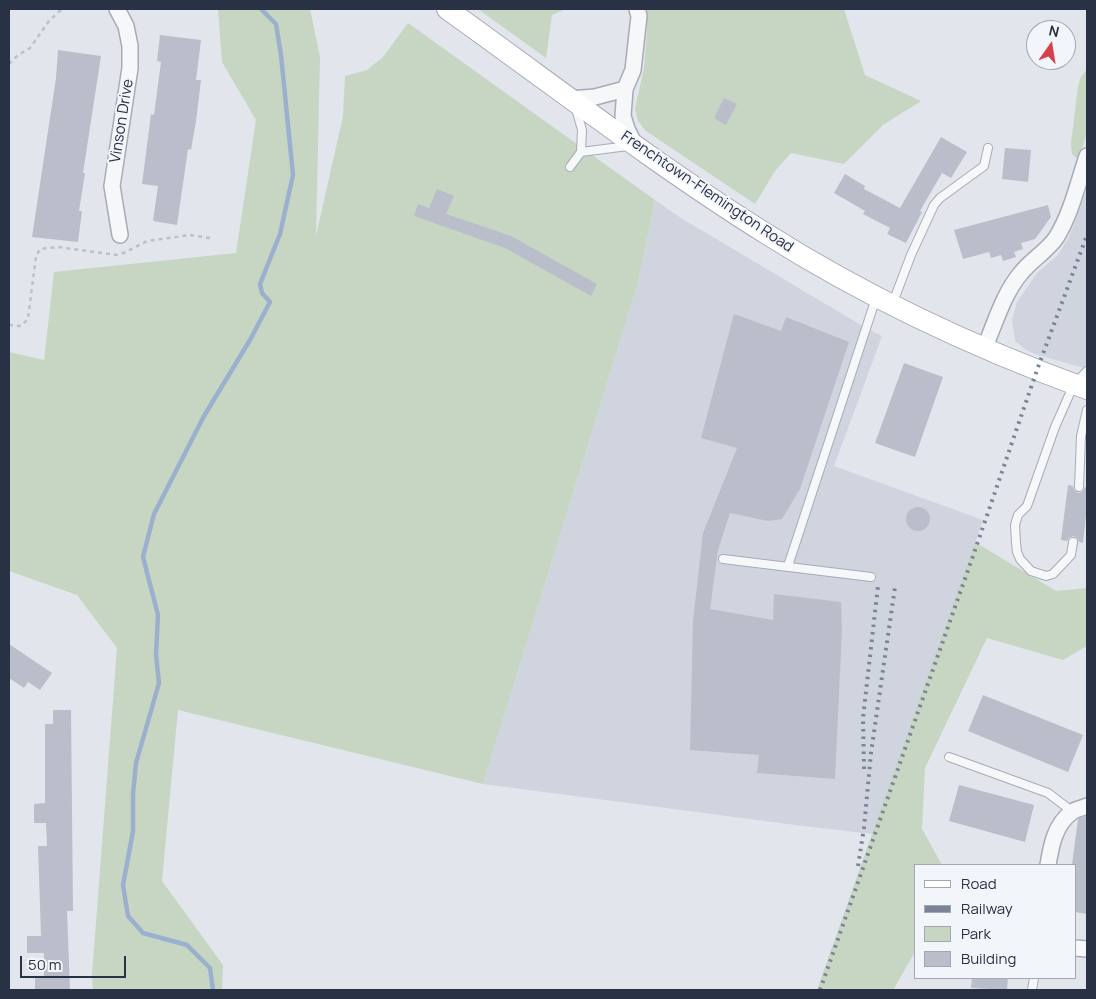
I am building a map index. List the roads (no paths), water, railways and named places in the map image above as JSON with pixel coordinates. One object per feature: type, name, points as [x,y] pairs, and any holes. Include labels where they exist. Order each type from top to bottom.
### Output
[{"type":"main road","name":"Frenchtown-Flemington Road","points":[[447,9],[635,145],[766,234],[829,271],[884,300],[984,348],[1083,382]]},
{"type":"street","name":"Vinson Drive","points":[[117,9],[126,26],[130,46],[130,68],[112,186],[120,235]]},
{"type":"street","points":[[635,145],[623,116],[625,89],[633,70],[639,16],[637,9]]},
{"type":"street","points":[[570,99],[595,97],[625,89]]},
{"type":"street","points":[[984,348],[1011,287],[1021,273],[1048,248],[1063,224],[1087,156]]},
{"type":"street","points":[[1048,864],[1053,839],[1061,824],[1073,812],[1087,806]]},
{"type":"lane","points":[[570,99],[581,123],[581,152],[570,167]]},
{"type":"lane","points":[[581,152],[635,145]]},
{"type":"lane","points":[[788,566],[884,300],[911,255],[934,205],[940,198],[984,166],[988,148]]},
{"type":"lane","points":[[1072,542],[1070,555],[1053,574],[1046,576],[1031,570],[1020,559],[1017,552],[1015,525],[1018,515],[1027,506],[1055,427],[1083,382]]},
{"type":"lane","points":[[1079,486],[1081,436],[1087,410]]},
{"type":"lane","points":[[723,558],[871,577]]},
{"type":"lane","points":[[950,757],[1048,793],[1073,812]]},
{"type":"waterway","points":[[213,990],[210,968],[187,945],[143,933],[128,916],[123,885],[133,831],[133,794],[136,763],[159,683],[156,655],[158,615],[143,557],[154,514],[204,416],[250,340],[270,302],[262,293],[260,284],[280,234],[293,175],[281,55],[276,24],[261,9]]},
{"type":"railway","points":[[820,990],[1037,370],[1087,235]]},
{"type":"railway","points":[[864,769],[863,718],[878,586]]},
{"type":"railway","points":[[858,866],[864,828],[871,753],[895,587]]}]
